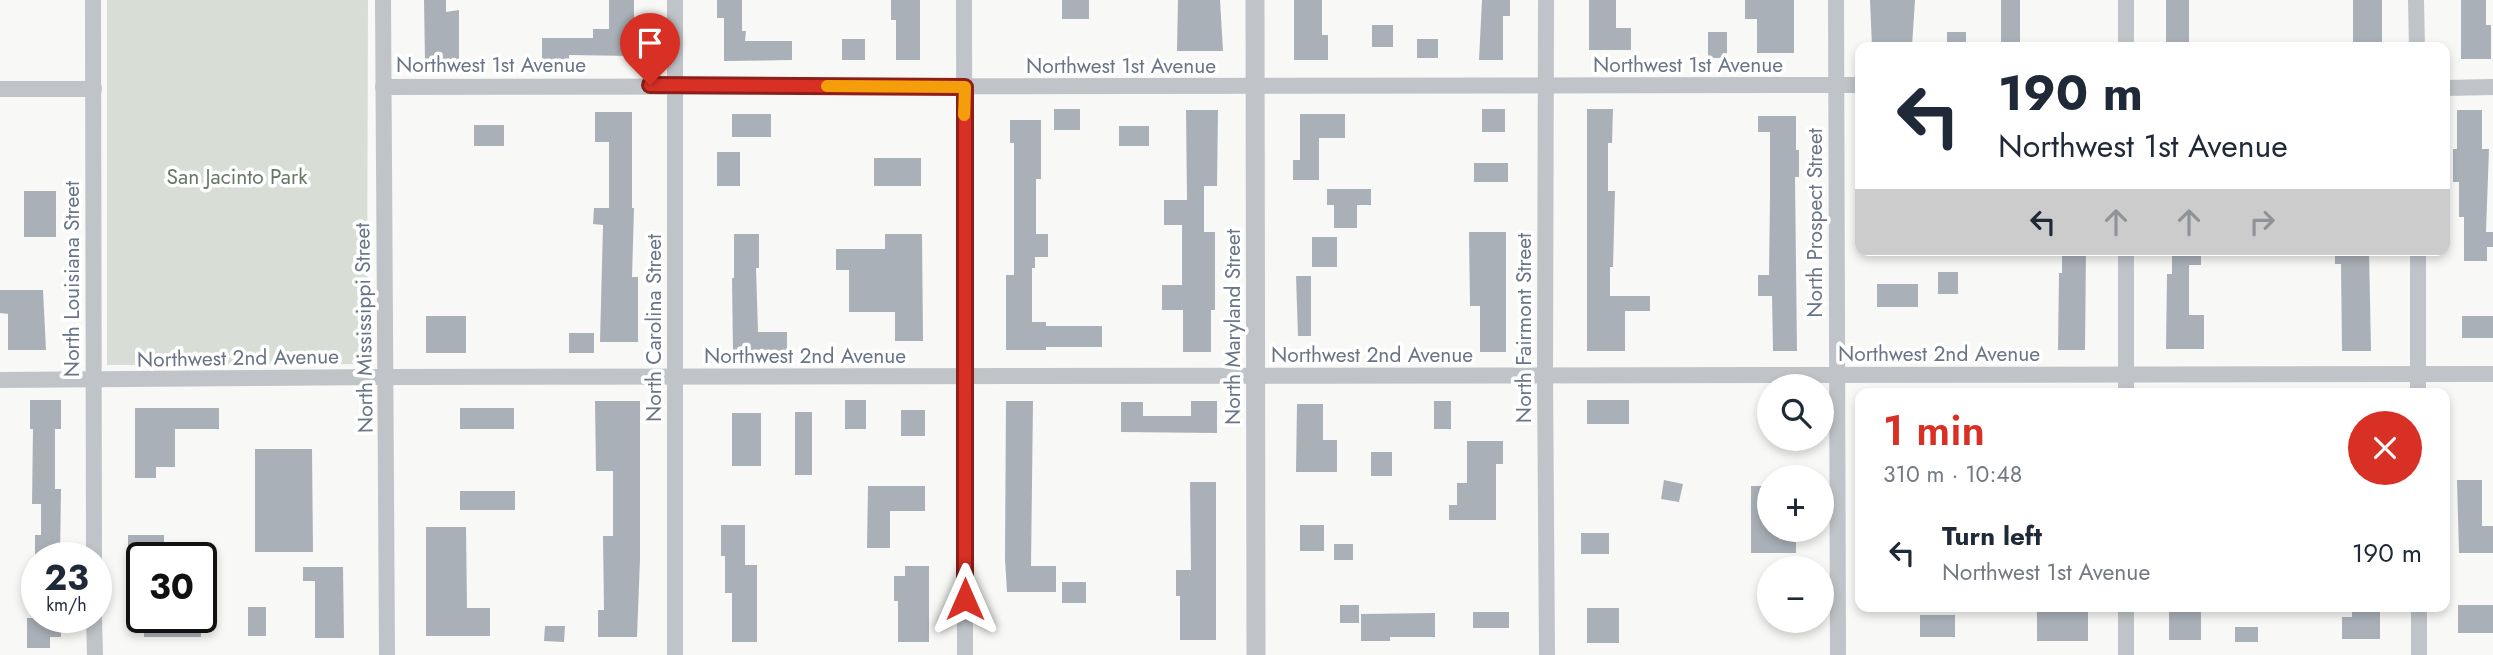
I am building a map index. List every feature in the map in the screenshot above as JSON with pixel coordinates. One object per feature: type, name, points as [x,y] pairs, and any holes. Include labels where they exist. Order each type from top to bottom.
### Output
[{"type":"street","name":"North Louisiana Street","points":[[93,0],[94,542]]},
{"type":"street","name":"North Mississippi Street","points":[[383,0],[387,655]]},
{"type":"street","name":"North Carolina Street","points":[[675,0],[676,655]]},
{"type":"street","points":[[964,0],[965,655]]},
{"type":"street","name":"North Maryland Street","points":[[1255,0],[1256,655]]},
{"type":"street","name":"North Fairmont Street","points":[[1546,0],[1545,376],[1548,655]]},
{"type":"street","name":"North Prospect Street","points":[[1836,0],[1838,655]]},
{"type":"street","points":[[2126,0],[2126,42]]},
{"type":"street","points":[[2416,0],[2417,42]]},
{"type":"street","name":"Northwest 1st Avenue","points":[[383,87],[1855,85]]},
{"type":"street","points":[[2450,88],[2493,87]]},
{"type":"street","points":[[0,89],[94,89]]},
{"type":"street","points":[[2126,256],[2126,388]]},
{"type":"street","points":[[2418,256],[2418,388]]},
{"type":"street","name":"Northwest 2nd Avenue","points":[[0,380],[2493,374]]},
{"type":"street","points":[[2126,612],[2126,655]]},
{"type":"street","points":[[2419,612],[2419,655]]},
{"type":"street","points":[[94,633],[95,655]]},
{"type":"green space","name":"San Jacinto Park","points":[[107,0],[368,0],[367,364],[107,365]]},
{"type":"building","points":[[424,0],[446,0],[446,12],[459,10],[459,61],[425,61]]},
{"type":"building","points":[[609,0],[634,0],[634,56],[569,55],[569,61],[542,61],[542,38],[593,38],[593,29],[609,29]]},
{"type":"building","points":[[717,0],[742,0],[742,31],[746,31],[745,41],[792,41],[792,60],[724,61],[724,18],[717,18]]},
{"type":"building","points":[[891,0],[920,0],[920,60],[896,60],[896,20],[891,20]]},
{"type":"building","points":[[1062,0],[1089,0],[1089,19],[1062,19]]},
{"type":"building","points":[[1178,0],[1220,0],[1223,51],[1177,51]]},
{"type":"building","points":[[1294,0],[1322,0],[1322,35],[1328,35],[1328,60],[1294,60]]},
{"type":"building","points":[[1482,0],[1510,0],[1510,16],[1503,16],[1503,60],[1479,60]]},
{"type":"building","points":[[1589,0],[1616,0],[1616,28],[1631,28],[1631,50],[1589,50]]},
{"type":"building","points":[[1745,0],[1794,0],[1794,53],[1757,53],[1757,19],[1745,19]]},
{"type":"building","points":[[1870,0],[1915,0],[1912,42],[1872,42]]},
{"type":"building","points":[[2001,0],[2020,0],[2020,42],[2001,42]]},
{"type":"building","points":[[2166,0],[2189,0],[2189,42],[2166,42]]},
{"type":"building","points":[[2353,0],[2382,0],[2382,42],[2353,42]]},
{"type":"building","points":[[2461,0],[2486,0],[2486,25],[2491,25],[2491,59],[2461,59]]},
{"type":"building","points":[[1372,25],[1393,25],[1393,47],[1372,47]]},
{"type":"building","points":[[1708,32],[1727,32],[1727,58],[1708,58]]},
{"type":"building","points":[[1947,32],[1966,32],[1966,42],[1947,42]]},
{"type":"building","points":[[842,39],[865,39],[865,60],[842,60]]},
{"type":"building","points":[[1417,39],[1438,39],[1438,58],[1417,58]]},
{"type":"building","points":[[1054,109],[1080,109],[1080,130],[1054,130]]},
{"type":"building","points":[[1482,109],[1505,109],[1505,132],[1482,132]]},
{"type":"building","points":[[1587,109],[1613,109],[1612,143],[1608,143],[1608,191],[1615,191],[1610,296],[1650,296],[1650,311],[1625,311],[1625,351],[1587,351]]},
{"type":"building","points":[[1186,110],[1218,110],[1217,186],[1204,186],[1204,232],[1215,232],[1215,310],[1211,310],[1211,352],[1183,352],[1183,310],[1162,310],[1162,285],[1182,285],[1182,225],[1164,225],[1164,200],[1187,200]]},
{"type":"building","points":[[2457,110],[2482,110],[2482,149],[2489,149],[2486,232],[2493,232],[2493,247],[2487,247],[2487,261],[2464,261],[2464,217],[2459,217],[2459,182],[2453,182],[2453,149],[2457,149]]},
{"type":"building","points":[[595,112],[632,112],[632,277],[638,277],[638,342],[600,342],[603,225],[593,224],[594,208],[609,208],[609,142],[595,142]]},
{"type":"building","points":[[732,114],[771,114],[771,137],[732,137]]},
{"type":"building","points":[[1300,114],[1345,114],[1345,138],[1319,138],[1319,180],[1293,180],[1293,160],[1300,160]]},
{"type":"building","points":[[1758,116],[1796,116],[1796,150],[1799,150],[1799,177],[1795,177],[1797,351],[1773,351],[1772,296],[1758,296],[1758,275],[1769,275],[1770,132],[1758,132]]},
{"type":"building","points":[[1010,120],[1041,120],[1041,179],[1036,179],[1036,234],[1048,234],[1048,257],[1035,257],[1035,268],[1032,268],[1032,322],[1046,322],[1046,326],[1102,326],[1102,347],[1006,350],[1006,275],[1014,275],[1014,143],[1010,143]]},
{"type":"building","points":[[474,125],[504,125],[504,146],[474,146]]},
{"type":"building","points":[[1119,126],[1149,126],[1149,146],[1119,146]]},
{"type":"building","points":[[717,152],[740,152],[740,186],[717,186]]},
{"type":"building","points":[[874,158],[921,158],[921,186],[874,186]]},
{"type":"building","points":[[1474,163],[1508,163],[1508,182],[1474,182]]},
{"type":"building","points":[[1327,189],[1371,189],[1371,205],[1357,205],[1357,228],[1334,228],[1334,205],[1327,205]]},
{"type":"building","points":[[24,191],[56,191],[56,237],[24,237]]},
{"type":"building","points":[[1469,232],[1506,232],[1506,352],[1480,352],[1480,306],[1470,306]]},
{"type":"building","points":[[734,234],[759,234],[759,268],[756,268],[758,332],[787,332],[787,353],[733,353]]},
{"type":"building","points":[[885,234],[922,234],[923,341],[895,341],[895,312],[849,312],[849,270],[836,270],[836,249],[885,249]]},
{"type":"building","points":[[1312,237],[1337,237],[1337,267],[1312,267]]},
{"type":"building","points":[[2062,256],[2086,256],[2085,350],[2058,350],[2059,273],[2062,273]]},
{"type":"building","points":[[2172,256],[2201,256],[2201,265],[2189,265],[2189,315],[2204,315],[2204,349],[2166,349],[2167,274],[2172,274]]},
{"type":"building","points":[[2335,256],[2369,256],[2371,351],[2342,351],[2341,264],[2335,264]]},
{"type":"building","points":[[1938,272],[1958,272],[1958,294],[1938,294]]},
{"type":"building","points":[[1296,276],[1311,276],[1311,336],[1298,336]]},
{"type":"building","points":[[1877,284],[1918,284],[1918,307],[1877,307]]},
{"type":"building","points":[[0,290],[43,290],[46,350],[8,350],[8,314],[0,313]]},
{"type":"building","points":[[426,316],[466,316],[466,353],[426,353]]},
{"type":"building","points":[[2462,316],[2493,316],[2493,338],[2462,338]]},
{"type":"building","points":[[569,333],[594,333],[594,353],[569,353]]},
{"type":"building","points":[[30,400],[61,400],[61,429],[55,429],[55,489],[61,489],[60,542],[35,542],[35,535],[41,535],[41,504],[32,504],[33,429],[30,429]]},
{"type":"building","points":[[845,400],[866,400],[866,429],[845,429]]},
{"type":"building","points":[[1587,400],[1629,400],[1629,424],[1587,424]]},
{"type":"building","points":[[595,401],[640,401],[637,637],[598,637],[598,610],[604,610],[603,536],[613,536],[613,471],[596,471]]},
{"type":"building","points":[[1006,401],[1033,401],[1031,566],[1056,566],[1056,592],[1007,592]]},
{"type":"building","points":[[1191,401],[1217,401],[1217,433],[1121,432],[1121,402],[1143,402],[1143,416],[1191,416]]},
{"type":"building","points":[[1434,401],[1451,401],[1451,429],[1434,429]]},
{"type":"building","points":[[1297,404],[1323,404],[1323,440],[1337,440],[1337,472],[1296,472]]},
{"type":"building","points":[[135,408],[219,408],[219,429],[175,429],[175,467],[156,467],[156,478],[135,478]]},
{"type":"building","points":[[460,408],[514,408],[514,429],[460,429]]},
{"type":"building","points":[[901,410],[925,410],[925,436],[901,436]]},
{"type":"building","points":[[795,412],[812,412],[812,475],[795,475]]},
{"type":"building","points":[[732,413],[761,413],[761,466],[732,466]]},
{"type":"building","points":[[1467,441],[1503,441],[1503,464],[1496,464],[1496,520],[1449,520],[1449,505],[1457,505],[1457,483],[1467,483]]},
{"type":"building","points":[[255,449],[312,449],[313,552],[255,552]]},
{"type":"building","points":[[1371,452],[1392,452],[1392,476],[1371,476]]},
{"type":"building","points":[[1664,480],[1683,484],[1679,502],[1661,499]]},
{"type":"building","points":[[2457,480],[2482,480],[2482,526],[2493,526],[2493,553],[2459,553]]},
{"type":"building","points":[[1190,482],[1216,482],[1216,640],[1180,640],[1180,596],[1176,596],[1176,570],[1191,570]]},
{"type":"building","points":[[868,486],[925,486],[925,511],[890,511],[890,548],[867,548]]},
{"type":"building","points":[[1751,486],[1757,486],[1757,542],[1796,542],[1796,553],[1751,553]]},
{"type":"building","points":[[460,491],[515,491],[515,510],[460,510]]},
{"type":"building","points":[[721,525],[745,525],[745,565],[757,565],[757,642],[732,642],[732,593],[725,593],[725,556],[721,556]]},
{"type":"building","points":[[1300,525],[1324,525],[1324,551],[1300,551]]},
{"type":"building","points":[[426,527],[466,527],[467,608],[490,608],[490,636],[426,636]]},
{"type":"building","points":[[1581,533],[1609,533],[1609,554],[1581,554]]},
{"type":"building","points":[[128,535],[164,535],[164,542],[128,542]]},
{"type":"building","points":[[1334,544],[1353,544],[1353,560],[1334,560]]},
{"type":"building","points":[[905,566],[929,566],[929,642],[898,642],[898,601],[894,601],[894,576],[905,576]]},
{"type":"building","points":[[303,567],[343,567],[344,638],[315,638],[315,581],[303,581]]},
{"type":"building","points":[[1062,582],[1086,582],[1086,603],[1062,603]]},
{"type":"building","points":[[1340,605],[1359,605],[1359,623],[1340,623]]},
{"type":"building","points":[[2458,605],[2493,605],[2493,633],[2458,633]]},
{"type":"building","points":[[248,607],[266,607],[266,636],[248,636]]},
{"type":"building","points":[[1587,608],[1619,608],[1619,643],[1587,643]]},
{"type":"building","points":[[1473,612],[1509,612],[1509,628],[1473,628]]},
{"type":"building","points":[[2037,612],[2088,612],[2088,641],[2037,641]]},
{"type":"building","points":[[2169,612],[2201,612],[2201,640],[2169,640]]},
{"type":"building","points":[[2352,612],[2380,612],[2380,639],[2342,639],[2342,617],[2352,617]]},
{"type":"building","points":[[1435,613],[1435,637],[1390,637],[1390,641],[1361,641],[1361,614]]},
{"type":"building","points":[[1920,615],[1955,615],[1955,637],[1920,637]]},
{"type":"building","points":[[545,626],[565,626],[564,642],[544,641]]},
{"type":"building","points":[[2235,627],[2258,627],[2258,642],[2235,642]]},
{"type":"building","points":[[27,633],[61,633],[61,637],[50,637],[50,648],[27,648]]},
{"type":"building","points":[[144,633],[201,633],[201,637],[144,637]]},
{"type":"slow traffic","points":[[827,86],[965,87],[964,115]]},
{"type":"route","points":[[650,85],[965,87],[965,599]]}]
